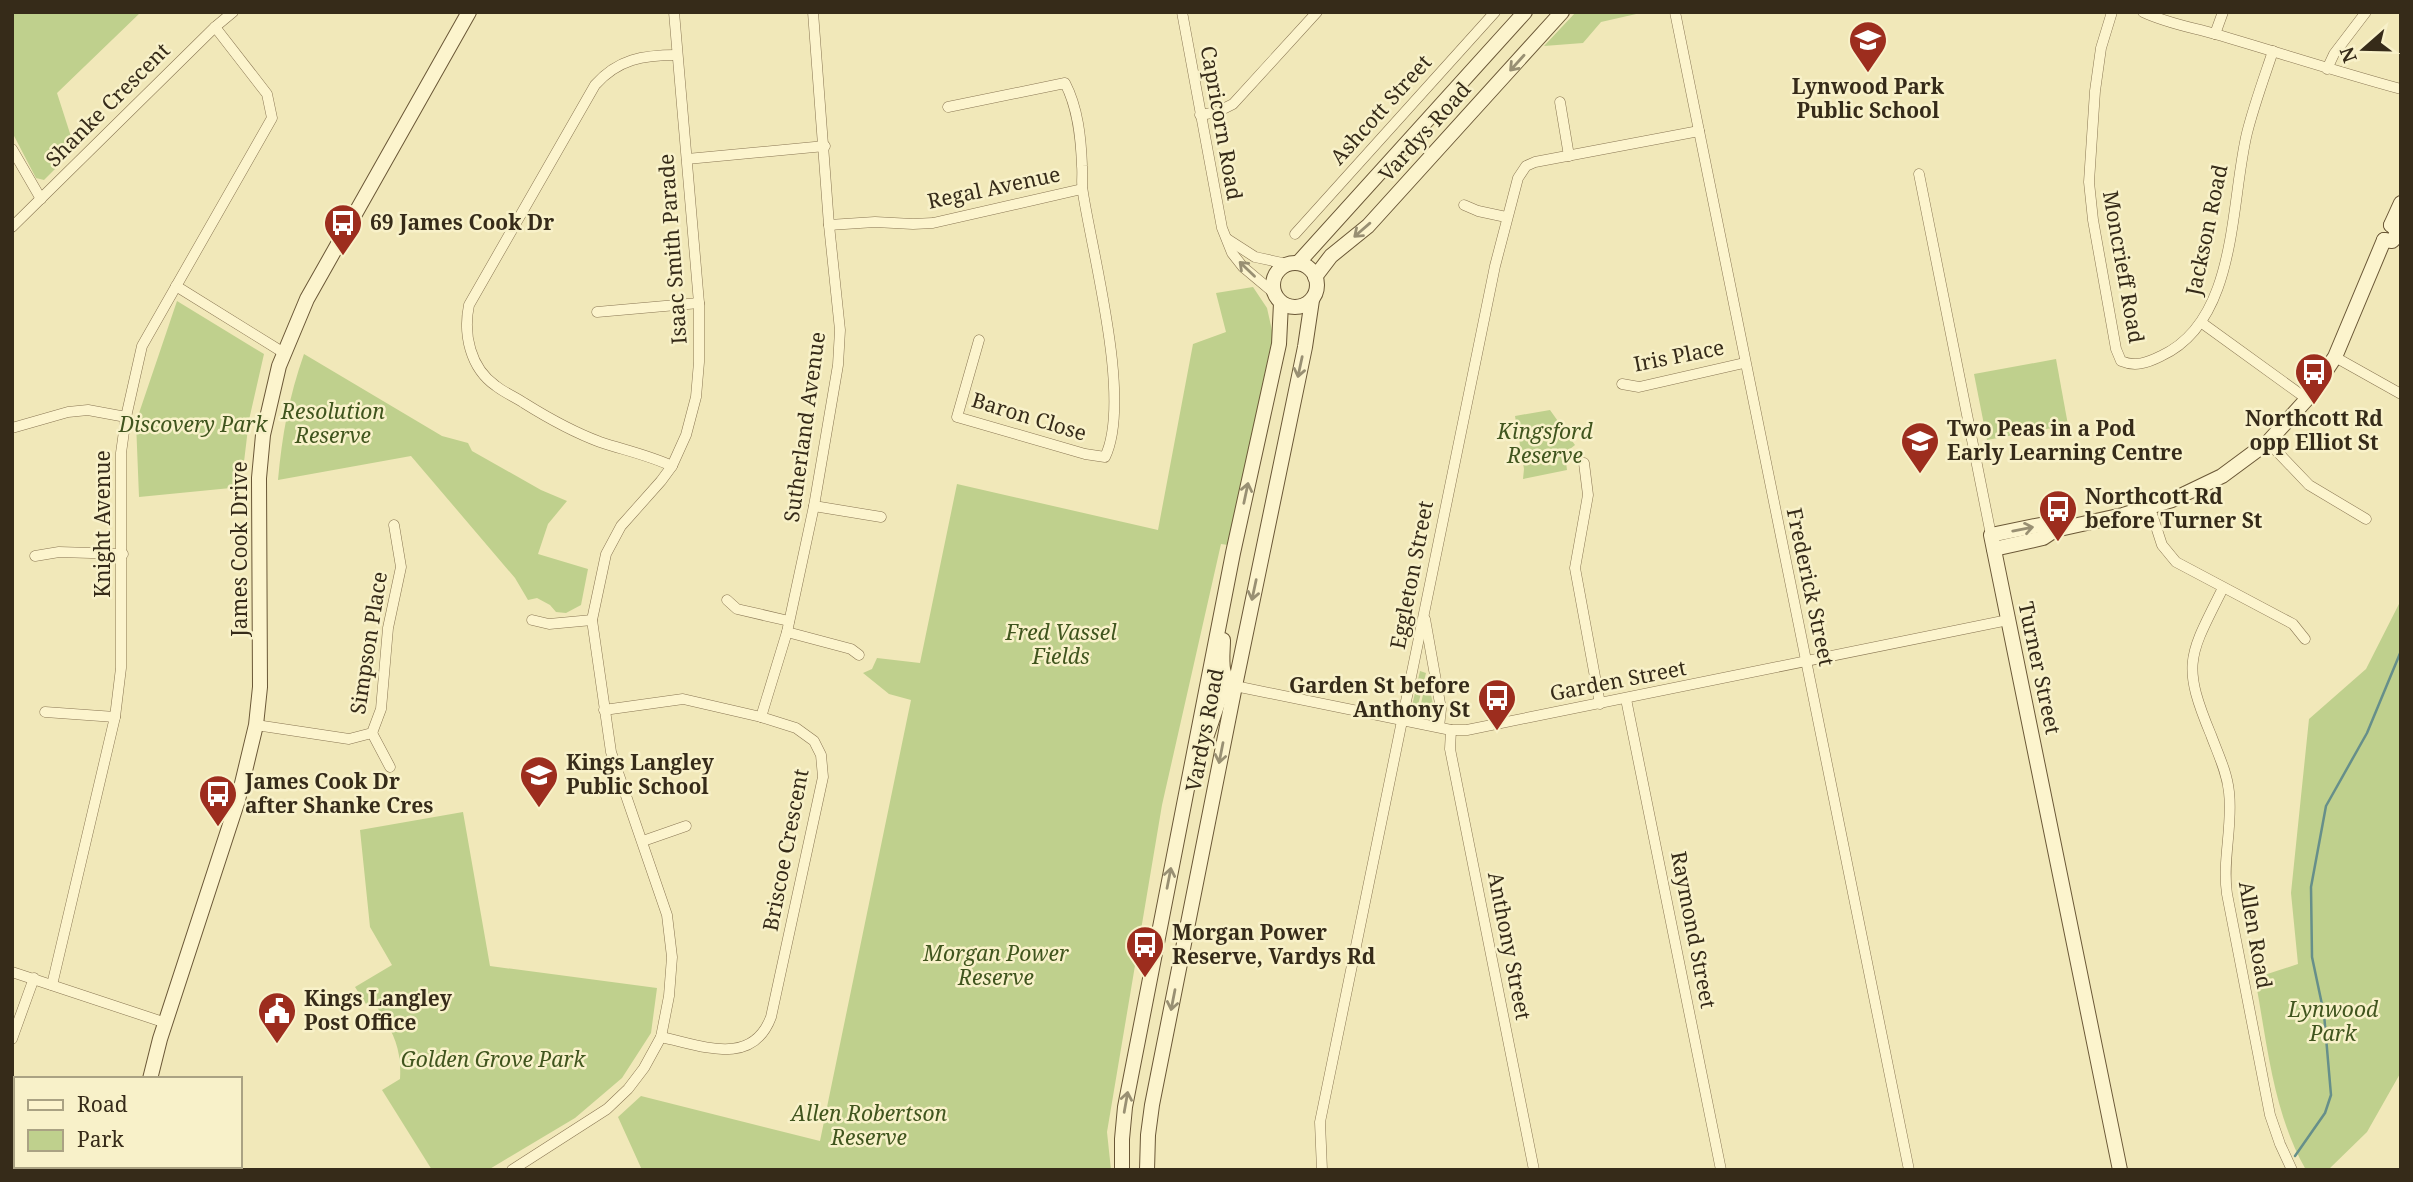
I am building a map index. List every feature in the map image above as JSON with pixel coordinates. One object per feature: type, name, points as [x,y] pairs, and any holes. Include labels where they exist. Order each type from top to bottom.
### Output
[{"type":"main road","name":"Vardys Road","points":[[1293,264],[1525,12]]},
{"type":"main road","name":"Vardys Road","points":[[1315,276],[1331,256],[1368,226],[1562,12]]},
{"type":"main road","name":"James Cook Drive","points":[[151,1077],[238,800],[256,725],[260,687],[261,454],[267,415],[284,353],[312,289],[468,13]]},
{"type":"main road","points":[[1992,542],[2043,538],[2055,530],[2150,508],[2207,485],[2269,442],[2307,399],[2336,357],[2393,235],[2401,203]]},
{"type":"main road","points":[[1293,264],[1308,268],[1315,276],[1316,291],[1312,300],[1294,308],[1278,298],[1272,286],[1276,273],[1293,264]]},
{"type":"main road","name":"Vardys Road","points":[[1122,1170],[1125,1107],[1224,603],[1279,344],[1278,298]]},
{"type":"main road","name":"Vardys Road","points":[[1147,1170],[1152,1105],[1234,686],[1305,346],[1312,300]]},
{"type":"main road","name":"Turner Street","points":[[1992,542],[2120,1170]]},
{"type":"main road","points":[[1224,603],[1224,672],[1227,682],[1234,686]]},
{"type":"main road","points":[[1186,792],[1199,772],[1219,697],[1226,686],[1234,686]]},
{"type":"street","name":"Shanke Crescent","points":[[12,227],[233,12]]},
{"type":"street","name":"Isaac Smith Parade","points":[[512,1170],[607,1109],[628,1089],[644,1068],[661,1037],[672,974],[671,936],[662,895],[614,760],[604,710],[592,620],[602,566],[614,538],[631,513],[661,481],[671,466],[685,435],[696,397],[699,303],[674,12]]},
{"type":"street","name":"Sutherland Avenue","points":[[761,717],[787,632],[814,506],[838,365],[840,330],[813,12]]},
{"type":"street","name":"Capricorn Road","points":[[1182,12],[1217,212],[1232,253],[1243,267],[1278,298]]},
{"type":"street","points":[[1200,114],[1217,112],[1233,104],[1317,12]]},
{"type":"street","name":"Ashcott Street","points":[[1295,234],[1495,12]]},
{"type":"street","name":"Frederick Street","points":[[1675,12],[1909,1170]]},
{"type":"street","name":"Moncrieff Road","points":[[2112,12],[2101,48],[2089,182],[2093,220],[2116,349],[2121,362]]},
{"type":"street","points":[[2143,12],[2159,20],[2401,89]]},
{"type":"street","points":[[2215,34],[2222,12]]},
{"type":"street","points":[[2327,69],[2334,54],[2366,12]]},
{"type":"street","name":"Knight Avenue","points":[[52,985],[115,717],[121,668],[121,453],[142,346],[272,118],[267,94],[215,27]]},
{"type":"street","name":"Jackson Road","points":[[2121,362],[2132,366],[2150,362],[2172,352],[2202,323],[2221,279],[2247,133],[2273,51]]},
{"type":"street","points":[[671,466],[556,423],[495,386],[472,357],[466,317],[469,304],[595,85],[605,74],[631,59],[677,55]]},
{"type":"street","points":[[948,107],[1065,83],[1073,98],[1080,136],[1082,189]]},
{"type":"street","points":[[1560,102],[1569,156]]},
{"type":"street","name":"Eggleton Street","points":[[1322,1170],[1320,1122],[1423,612],[1506,217],[1518,178],[1526,166],[1535,162],[1699,131]]},
{"type":"street","points":[[687,159],[825,146]]},
{"type":"street","points":[[12,149],[41,200]]},
{"type":"street","name":"Turner Street","points":[[1919,174],[1992,542]]},
{"type":"street","name":"Regal Avenue","points":[[829,225],[875,222],[933,223],[1082,189]]},
{"type":"street","name":"Baron Close","points":[[979,340],[957,417],[1085,454],[1105,457],[1111,445],[1115,390],[1082,189]]},
{"type":"street","points":[[1464,205],[1506,217]]},
{"type":"street","points":[[1227,239],[1255,257],[1293,264]]},
{"type":"street","points":[[176,286],[284,353]]},
{"type":"street","points":[[597,312],[699,303]]},
{"type":"street","points":[[2202,323],[2307,399]]},
{"type":"street","points":[[2336,357],[2401,394]]},
{"type":"street","name":"Iris Place","points":[[1622,384],[1639,387],[1744,363]]},
{"type":"street","points":[[12,428],[68,412],[88,410],[126,417]]},
{"type":"street","points":[[2269,442],[2309,485],[2367,519]]},
{"type":"street","points":[[1584,463],[1588,495],[1575,568],[1600,704]]},
{"type":"street","points":[[814,506],[881,517]]},
{"type":"street","points":[[2150,508],[2159,539],[2171,558],[2293,624],[2305,639]]},
{"type":"street","name":"Simpson Place","points":[[256,725],[349,739],[372,733],[381,709],[388,628],[401,567],[394,525]]},
{"type":"street","points":[[35,556],[59,552],[123,554]]},
{"type":"street","name":"Allen Road","points":[[2223,588],[2195,646],[2192,685],[2228,783],[2230,807],[2225,870],[2227,894],[2270,1115],[2292,1170]]},
{"type":"street","points":[[727,600],[737,609],[789,621]]},
{"type":"street","points":[[1423,612],[1441,709],[1439,727]]},
{"type":"street","points":[[532,620],[549,624],[592,620]]},
{"type":"street","name":"Garden Street","points":[[1234,686],[1451,730],[1475,729],[2008,620]]},
{"type":"street","points":[[787,632],[851,649],[859,655]]},
{"type":"street","name":"Briscoe Crescent","points":[[604,710],[683,699],[796,728],[814,741],[821,755],[823,771],[771,1017],[759,1038],[736,1049],[661,1037]]},
{"type":"street","name":"Raymond Street","points":[[1626,699],[1721,1170]]},
{"type":"street","points":[[46,712],[115,717]]},
{"type":"street","name":"Anthony Street","points":[[1451,730],[1450,748],[1534,1170]]},
{"type":"street","points":[[372,733],[390,767]]},
{"type":"street","points":[[643,841],[687,826]]},
{"type":"street","points":[[12,972],[166,1023]]},
{"type":"street","points":[[12,1039],[34,978]]},
{"type":"green space","points":[[12,12],[141,12],[57,93],[75,149],[44,180],[36,178],[12,132]]},
{"type":"green space","points":[[1576,12],[1645,12],[1601,22],[1583,43],[1544,46]]},
{"type":"green space","points":[[1253,287],[1267,308],[1273,335],[1228,545],[1221,544],[1162,805],[1107,1132],[1111,1170],[642,1170],[618,1117],[641,1096],[820,1141],[911,700],[889,694],[863,673],[872,669],[877,658],[920,663],[957,484],[1158,530],[1193,344],[1226,332],[1216,293]]},
{"type":"green space","name":"Discovery Park","points":[[177,301],[264,354],[249,420],[241,487],[139,497],[136,422]]},
{"type":"green space","name":"Resolution Reserve","points":[[304,354],[442,436],[468,443],[472,451],[541,490],[567,501],[548,524],[538,554],[588,569],[581,605],[566,613],[556,612],[537,598],[528,600],[515,578],[411,456],[278,480],[287,416]]},
{"type":"green space","points":[[2056,359],[2068,425],[1987,440],[1974,374]]},
{"type":"green space","name":"Kingsford Reserve","points":[[1550,410],[1575,445],[1570,449],[1566,462],[1567,470],[1523,479],[1524,469],[1515,416]]},
{"type":"green space","name":"Lynwood Park","points":[[2401,600],[2401,1072],[2367,1132],[2328,1170],[2306,1170],[2286,1125],[2279,1101],[2255,978],[2298,964],[2291,893],[2309,719],[2366,669]]},
{"type":"green space","points":[[1420,671],[1426,673],[1416,713],[1412,706]]},
{"type":"green space","points":[[1427,676],[1434,709],[1425,717],[1419,713]]},
{"type":"green space","name":"Golden Grove Park","points":[[463,812],[490,966],[657,988],[651,1033],[622,1078],[575,1118],[488,1170],[432,1170],[382,1090],[400,1079],[399,1056],[394,1038],[373,1001],[366,1004],[355,987],[392,965],[370,927],[360,830]]},
{"type":"waterway","points":[[2295,1156],[2325,1113],[2331,1095],[2324,1014],[2312,957],[2311,887],[2326,806],[2367,733],[2401,651]]},
{"type":"place","name":"Lynwood Park Public School","points":[[1868,74]]},
{"type":"place","name":"69 James Cook Dr","points":[[343,257]]},
{"type":"place","name":"Northcott Rd opp Elliot St","points":[[2314,406]]},
{"type":"place","name":"Two Peas in a Pod Early Learning Centre","points":[[1920,475]]},
{"type":"place","name":"Northcott Rd before Turner St","points":[[2058,543]]},
{"type":"place","name":"Garden St before Anthony St","points":[[1497,732]]},
{"type":"place","name":"Kings Langley Public School","points":[[539,809]]},
{"type":"place","name":"James Cook Dr after Shanke Cres","points":[[218,828]]},
{"type":"place","name":"Morgan Power Reserve, Vardys Rd","points":[[1145,979]]},
{"type":"place","name":"Kings Langley Post Office","points":[[277,1045]]},
{"type":"park label","name":"Fred Vassel Fields","points":[[1061,645]]},
{"type":"park label","name":"Morgan Power Reserve","points":[[996,966]]},
{"type":"park label","name":"Allen Robertson Reserve","points":[[869,1126]]}]
